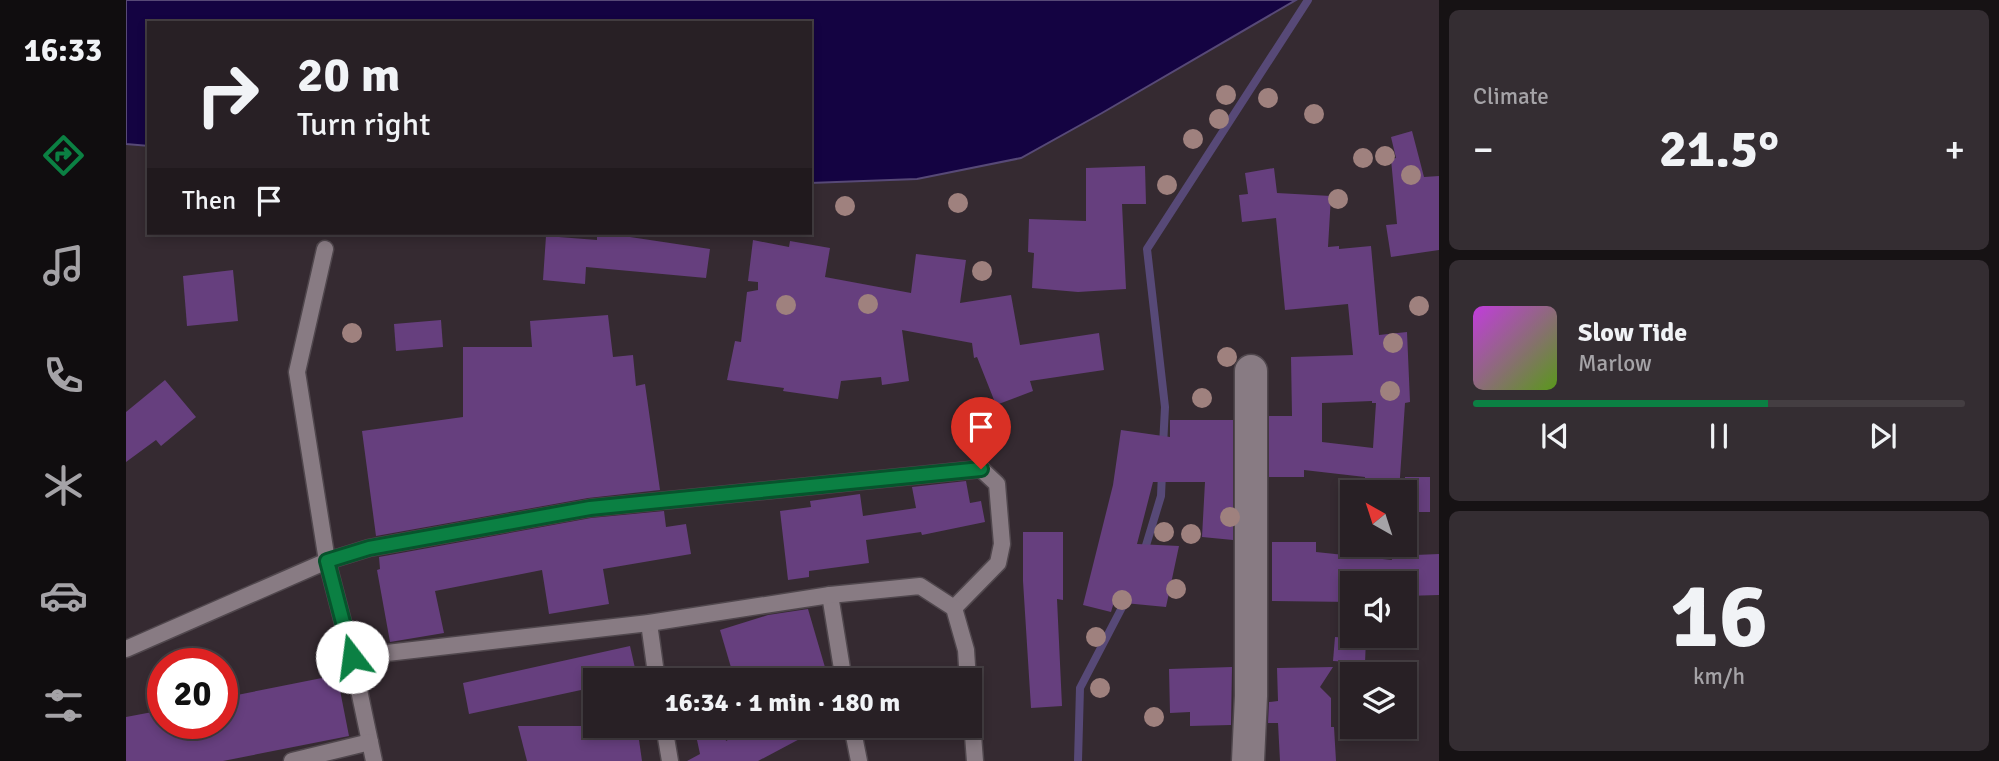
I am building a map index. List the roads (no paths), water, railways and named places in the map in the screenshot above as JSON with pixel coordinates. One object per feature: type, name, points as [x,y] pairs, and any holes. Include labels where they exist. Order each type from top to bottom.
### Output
[{"type":"street","points":[[1248,761],[1251,696],[1251,371]]},
{"type":"lane","points":[[325,249],[296,372],[327,561],[352,657],[374,761]]},
{"type":"lane","points":[[126,649],[327,561],[369,548],[590,508],[981,469],[997,484],[1002,544],[998,564],[954,608]]},
{"type":"lane","points":[[352,657],[649,623],[830,594],[920,586],[954,608],[966,650],[967,668]]},
{"type":"lane","points":[[830,594],[842,668]]},
{"type":"lane","points":[[649,623],[655,668]]},
{"type":"lane","points":[[666,738],[670,761]]},
{"type":"lane","points":[[854,738],[859,761]]},
{"type":"lane","points":[[973,738],[975,761]]},
{"type":"lane","points":[[292,761],[370,742]]},
{"type":"waterway","points":[[1163,446],[1165,407],[1147,249],[1308,0]]},
{"type":"waterway","points":[[1144,552],[1161,496],[1162,473]]},
{"type":"waterway","points":[[1078,761],[1080,688],[1129,594]]}]
